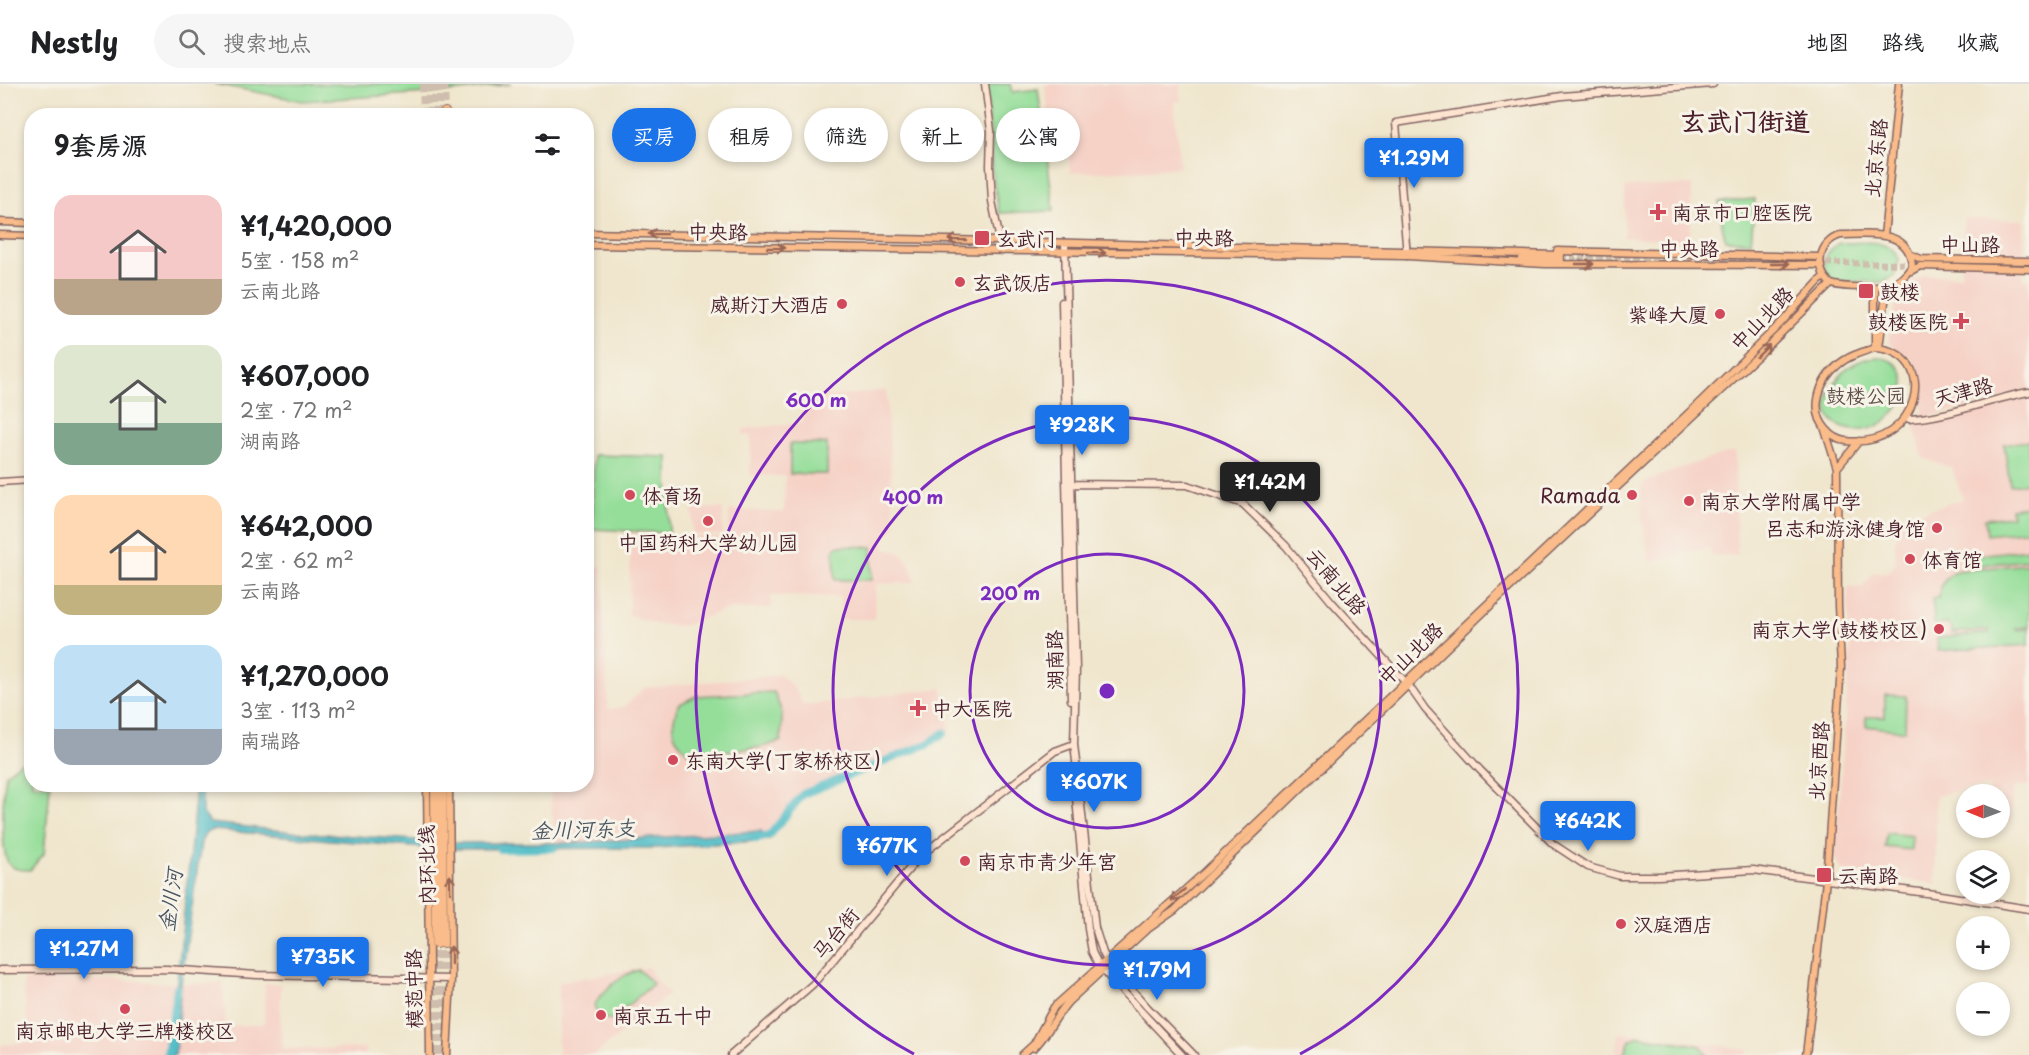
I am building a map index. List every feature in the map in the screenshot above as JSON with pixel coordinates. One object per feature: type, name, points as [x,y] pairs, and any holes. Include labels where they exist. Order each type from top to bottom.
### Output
[{"type":"highway","name":"内环北线","points":[[432,792],[435,810],[439,826],[446,862],[440,944],[435,855],[439,826],[441,792]]},
{"type":"highway","points":[[439,826],[446,792]]},
{"type":"main road","name":"北京东路","points":[[1884,236],[1899,84]]},
{"type":"main road","points":[[0,222],[24,222]]},
{"type":"main road","name":"中央路","points":[[594,233],[1000,241],[1561,258],[1495,253]]},
{"type":"main road","points":[[0,235],[24,236]]},
{"type":"main road","points":[[1908,273],[1912,266],[1912,255],[1899,241],[1890,236],[1836,237],[1825,245],[1820,257],[1824,276],[1831,284],[1842,287],[1887,287],[1920,266],[2029,269]]},
{"type":"main road","name":"中央路","points":[[594,245],[1063,252],[1495,253],[1539,251],[1820,257]]},
{"type":"main road","name":"中央路","points":[[1408,253],[1545,264],[1821,265]]},
{"type":"main road","name":"中山路","points":[[1912,255],[1917,259],[1930,260],[2029,261]]},
{"type":"main road","name":"中山北路","points":[[1407,684],[1696,406],[1824,276]]},
{"type":"main road","name":"中山北路","points":[[1022,1055],[1034,1044],[1054,1007],[1108,962],[1468,628],[1763,351],[1831,284]]},
{"type":"main road","points":[[1877,348],[1887,287]]},
{"type":"main road","points":[[1875,288],[1877,348]]},
{"type":"main road","points":[[1877,348],[1888,350],[1901,358],[1911,370],[1916,390],[1912,408],[1906,416],[1889,434],[1859,441],[1840,440],[1824,427],[1819,418],[1817,405],[1824,383],[1836,366],[1848,358],[1877,348]]},
{"type":"main road","name":"北京西路","points":[[1806,1055],[1826,880],[1841,667],[1837,468],[1824,427]]},
{"type":"main road","points":[[1837,468],[1859,441]]},
{"type":"main road","name":"模范中路","points":[[430,1055],[428,861],[439,826],[433,792]]},
{"type":"main road","points":[[446,862],[451,979],[447,1055]]},
{"type":"main road","name":"中山北路","points":[[1027,1055],[1047,1034],[1059,1012],[1101,968]]},
{"type":"street","points":[[985,84],[991,130],[992,201],[1002,251]]},
{"type":"street","points":[[1408,253],[1396,123],[1562,96],[1713,84]]},
{"type":"street","name":"湖南路","points":[[1063,243],[1068,484],[1076,669],[1072,745],[1088,929],[1092,952],[1101,968]]},
{"type":"street","name":"天津路","points":[[1906,416],[1909,419],[1931,417],[1998,398],[2029,393]]},
{"type":"street","points":[[0,482],[24,480]]},
{"type":"street","name":"云南北路","points":[[1068,484],[1187,485],[1243,504],[1286,546],[1331,601],[1407,684]]},
{"type":"street","points":[[1407,684],[1431,716],[1506,798],[1553,844],[1588,867],[1620,876],[1753,870],[2029,909]]},
{"type":"street","name":"湖南路","points":[[1072,745],[1095,928],[1108,962]]},
{"type":"street","name":"马台街","points":[[731,1055],[813,984],[920,856],[1055,751],[1072,745]]},
{"type":"street","points":[[1108,962],[1148,1008],[1194,1055]]},
{"type":"street","points":[[1101,968],[1182,1055]]},
{"type":"street","points":[[0,970],[167,969],[257,975],[451,979]]},
{"type":"shaded area","points":[[1045,84],[1180,84],[1181,101],[1174,102],[1180,167],[1070,173],[1069,162],[1080,162],[1080,108],[1048,108]]},
{"type":"shaded area","name":"南京市口腔医院","points":[[1692,185],[1690,241],[1624,237],[1625,187]]},
{"type":"shaded area","name":"鼓楼医院","points":[[1964,219],[2024,220],[2023,280],[2029,280],[2029,392],[1923,418],[1920,377],[1912,360],[1888,343],[1897,299],[1910,282],[1924,275],[1961,276]]},
{"type":"shaded area","points":[[886,390],[894,527],[891,532],[884,533],[884,548],[903,555],[910,565],[916,582],[876,584],[874,619],[841,619],[840,597],[771,596],[771,608],[727,609],[683,626],[656,624],[629,615],[631,533],[728,538],[729,511],[731,510],[784,512],[785,476],[750,475],[751,436],[743,435],[743,429],[803,423],[803,399],[820,395],[845,395]]},
{"type":"shaded area","name":"南京大学(鼓楼校区)","points":[[2029,397],[2029,786],[2013,786],[2012,822],[2010,822],[2010,784],[1956,784],[1956,792],[1936,796],[1936,884],[1841,870],[1835,858],[1850,653],[1848,587],[1861,587],[1874,572],[1885,573],[1896,564],[1895,542],[1899,519],[1963,499],[1952,468],[1923,458],[1914,425]]},
{"type":"shaded area","name":"南京大学附属中学","points":[[1735,451],[1737,555],[1711,556],[1709,547],[1650,562],[1642,518],[1643,483],[1689,465]]},
{"type":"shaded area","name":"中国药科大学幼儿园","points":[[723,508],[723,535],[693,534],[692,509]]},
{"type":"shaded area","name":"东南大学(丁家桥校区)","points":[[594,566],[601,567],[608,709],[624,707],[644,688],[781,675],[794,688],[803,704],[807,705],[942,688],[950,730],[928,744],[803,794],[769,836],[727,840],[726,832],[633,840],[557,843],[551,792],[594,792]]},
{"type":"shaded area","name":"南京五十中","points":[[648,967],[669,994],[595,1055],[558,1055],[559,982]]},
{"type":"shaded area","name":"南京邮电大学三牌楼校区","points":[[23,980],[223,983],[226,1026],[264,1024],[265,984],[281,984],[280,1023],[283,1049],[366,1048],[366,1055],[0,1055],[0,1045],[29,1042]]},
{"type":"shaded area","points":[[1619,1032],[1748,1050],[1747,1055],[1616,1055]]},
{"type":"green space","points":[[215,84],[511,84],[460,91],[302,101]]},
{"type":"green space","points":[[987,84],[1010,84],[1012,92],[1038,89],[1040,108],[996,108],[996,162],[1048,162],[1054,211],[999,213],[992,171]]},
{"type":"green space","points":[[1755,199],[1751,242],[1726,240],[1719,202]]},
{"type":"green space","points":[[1866,242],[1889,247],[1899,259],[1895,275],[1883,282],[1837,281],[1827,272],[1825,261],[1830,250],[1841,243]]},
{"type":"green space","name":"鼓楼公园","points":[[1878,357],[1894,363],[1903,373],[1905,386],[1901,400],[1893,414],[1881,424],[1866,430],[1848,429],[1837,425],[1830,418],[1827,409],[1831,390],[1837,380],[1855,363]]},
{"type":"green space","points":[[2029,441],[2029,483],[2010,485],[2004,444]]},
{"type":"green space","points":[[790,444],[827,444],[827,474],[790,474]]},
{"type":"green space","name":"体育场","points":[[594,455],[668,457],[669,533],[594,529]]},
{"type":"green space","points":[[2029,506],[2029,530],[1987,535],[1985,519],[2012,516],[2011,508]]},
{"type":"green space","points":[[837,546],[872,547],[872,580],[835,580],[834,549]]},
{"type":"green space","points":[[2029,549],[2029,560],[1972,566],[1971,556]]},
{"type":"green space","points":[[2029,564],[2029,627],[2016,628],[2016,630],[2029,629],[2029,645],[1938,651],[1937,638],[1989,633],[1988,630],[1952,633],[1952,629],[1947,624],[1934,624],[1933,598],[1938,598],[1949,576],[1956,571]]},
{"type":"green space","points":[[774,692],[782,713],[781,741],[762,747],[692,755],[676,738],[673,728],[678,705],[696,696]]},
{"type":"green space","points":[[1885,695],[1906,696],[1905,731],[1866,726],[1866,717],[1885,717]]},
{"type":"green space","points":[[24,762],[24,792],[49,792],[44,854],[30,870],[12,867],[5,855],[3,807],[6,774]]},
{"type":"green space","points":[[1887,833],[1912,836],[1911,850],[1885,847]]},
{"type":"green space","points":[[639,970],[653,984],[611,1020],[600,1017],[594,1006],[602,994],[620,979]]},
{"type":"green space","points":[[1639,1036],[1701,1046],[1707,1055],[1624,1055],[1630,1040]]},
{"type":"water","points":[[195,792],[202,792],[202,812],[210,823],[293,832],[460,843],[571,843],[761,831],[769,840],[656,848],[437,849],[214,830],[206,832],[201,842],[181,984],[175,1055],[169,1055]]},
{"type":"waterway","name":"金川河东支","points":[[755,839],[769,836],[803,794],[928,744],[944,733]]},
{"type":"waterway","name":"金川河东支","points":[[500,849],[553,848]]},
{"type":"waterway","name":"金川河","points":[[167,1055],[177,988]]},
{"type":"tunnel","points":[[423,84],[424,108]]},
{"type":"tunnel","points":[[429,84],[430,108]]},
{"type":"tunnel","points":[[437,84],[437,108]]},
{"type":"tunnel","points":[[444,84],[445,108]]},
{"type":"tunnel","points":[[1561,255],[1644,257]]},
{"type":"tunnel","points":[[1721,258],[1752,258]]},
{"type":"tunnel","points":[[1561,260],[1725,262]]},
{"type":"tunnel","points":[[1817,263],[1923,264]]},
{"type":"tunnel","points":[[436,944],[436,1055]]},
{"type":"tunnel","points":[[442,1055],[443,944]]},
{"type":"place","name":"南京市口腔医院","points":[[1658,212]]},
{"type":"place","name":"玄武门","points":[[982,238]]},
{"type":"place","name":"玄武饭店","points":[[960,282]]},
{"type":"place","name":"鼓楼","points":[[1866,291]]},
{"type":"place","name":"威斯汀大酒店","points":[[842,304]]},
{"type":"place","name":"紫峰大厦","points":[[1720,314]]},
{"type":"place","name":"鼓楼医院","points":[[1961,321]]},
{"type":"place","name":"体育场","points":[[630,495]]},
{"type":"place","name":"Ramada","points":[[1632,495]]},
{"type":"place","name":"南京大学附属中学","points":[[1689,501]]},
{"type":"place","name":"中国药科大学幼儿园","points":[[708,521]]},
{"type":"place","name":"吕志和游泳健身馆","points":[[1937,528]]},
{"type":"place","name":"体育馆","points":[[1910,559]]},
{"type":"place","name":"南京大学(鼓楼校区)","points":[[1939,629]]},
{"type":"place","name":"中大医院","points":[[918,708]]},
{"type":"place","name":"东南大学(丁家桥校区)","points":[[673,760]]},
{"type":"place","name":"南京市青少年宫","points":[[965,861]]},
{"type":"place","name":"云南路","points":[[1824,875]]},
{"type":"place","name":"汉庭酒店","points":[[1621,924]]},
{"type":"place","name":"南京邮电大学三牌楼校区","points":[[125,1009]]},
{"type":"place","name":"南京五十中","points":[[601,1015]]},
{"type":"district","name":"玄武门街道","points":[[1745,120]]}]
